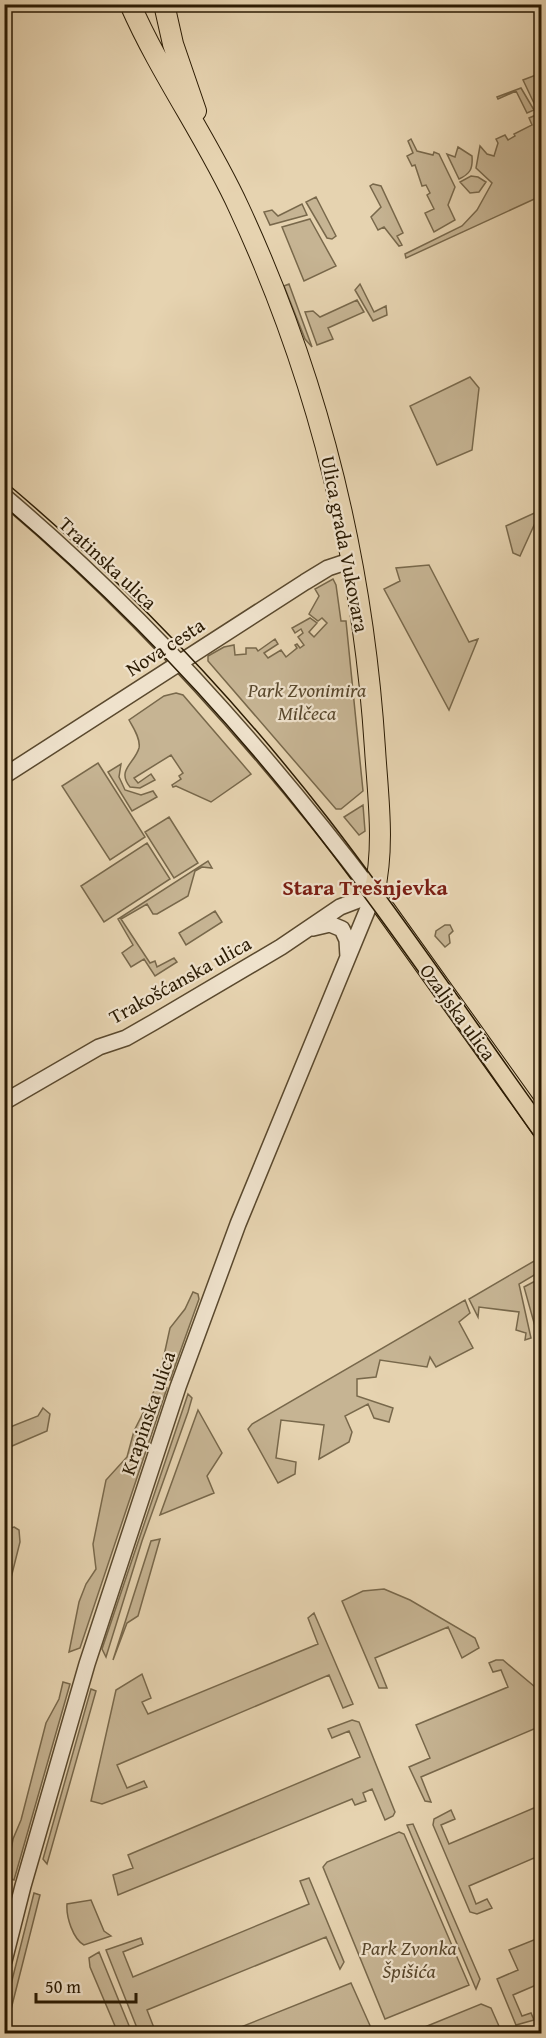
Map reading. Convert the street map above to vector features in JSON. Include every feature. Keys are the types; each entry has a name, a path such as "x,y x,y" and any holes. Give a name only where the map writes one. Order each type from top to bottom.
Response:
{"main road":[{"name":"Ulica grada Vukovara","path":"130,4 175,93 208,144"},
{"name":"Ulica grada Vukovara","path":"164,4 179,65 208,144 244,217 299,360 333,469 352,560 371,688 381,857 374,894"},
{"name":"Ozaljska ulica","path":"374,894 542,1129"}],"street":[{"name":"Tratinska ulica","path":"4,496 182,663 275,767 374,894"},
{"name":"Nova cesta","path":"4,776 305,582 328,568 352,560"},
{"name":"Trakošćanska ulica","path":"4,1102 99,1047 146,1027 307,930 351,900 374,894"},
{"name":"Krapinska ulica","path":"4,1961 84,1674 178,1387 238,1224 374,894"},
{"path":"307,930 330,924 342,929 349,946 348,960"}],"green space":[{"path":"541,73 541,118 523,80"},
{"path":"521,88 534,110 527,113 516,91 498,99 497,97"},
{"path":"536,115 541,120 541,196 406,258 405,254 462,226 477,210 492,183 476,168 480,146 487,154 494,156 498,143 496,139 505,135 508,140 515,136 514,134 532,125 529,118"},
{"path":"411,139 417,151 433,155 434,152 439,154 455,187 448,205 455,220 434,232 425,213 434,209 427,195 430,193 426,185 422,186 415,165 412,166 407,156 413,153 408,141"},
{"path":"458,147 472,156 470,170 459,179 447,154 455,157"},
{"path":"471,176 486,182 479,192 470,193 460,182"},
{"path":"373,184 381,186 403,233 397,236 402,245 399,246 384,227 378,230 371,217 381,207 370,186"},
{"path":"316,197 336,236 332,239 327,238 306,202"},
{"path":"302,204 307,215 270,225 264,212 272,210 278,216"},
{"path":"310,219 336,266 304,281 282,227"},
{"path":"289,284 312,347 305,339 284,286"},
{"path":"360,284 374,312 386,306 387,315 373,321 355,290"},
{"path":"357,300 364,312 328,328 333,339 317,345 305,312 313,311 320,317"},
{"path":"470,377 479,388 472,450 437,465 410,406"},
{"path":"541,510 520,556 513,553 506,526"},
{"path":"429,565 469,642 478,639 449,710 384,589 400,581 396,568"},
{"name":"Park Zvonimira Milčeca","path":"333,579 336,585 341,621 346,621 363,791 341,809 336,809 208,661 208,656 224,647 234,645 235,655 246,654 246,648 256,648 258,651 275,639 278,644 264,653 268,658 281,650 286,657 297,648 295,645 297,644 300,648 304,645 298,637 303,633 301,629 295,633 292,628 310,618 317,623 309,632 314,637 327,623 322,618 318,621 309,614 319,596 315,589"},
{"path":"176,693 183,695 251,774 211,802 176,786 173,787 172,785 181,779 179,776 183,773 171,755 134,778 138,783 151,774 155,780 140,788 130,787 126,781 126,771 139,748 139,741 129,720 164,696"},
{"path":"98,763 145,837 110,860 62,786"},
{"path":"121,764 119,777 125,790 141,795 153,791 157,797 132,811 108,772"},
{"path":"363,805 365,831 359,835 344,817"},
{"path":"169,817 198,863 174,878 145,832"},
{"path":"147,843 170,879 104,922 81,886"},
{"path":"208,861 212,868 202,867 195,871 188,896 157,914 153,914 147,904 121,919 150,963 155,961 157,967 174,958 177,962 155,976 144,959 131,967 122,953 133,945 118,919"},
{"path":"215,911 222,922 186,945 179,933"},
{"path":"445,925 450,925 453,931 449,935 450,943 445,947 435,936 436,931"},
{"path":"541,1257 541,1271 519,1284 531,1338 525,1340 526,1333 516,1330 519,1312 479,1307 478,1317 469,1299"},
{"path":"537,1280 541,1289 542,1327 536,1330 524,1287"},
{"path":"193,1292 198,1294 199,1299 170,1380 162,1374 161,1369 170,1328 185,1309"},
{"path":"465,1300 470,1313 459,1322 473,1348 436,1367 430,1357 427,1367 380,1360 376,1377 357,1379 357,1396 393,1408 389,1422 374,1418 368,1404 345,1416 352,1432 349,1442 319,1459 324,1425 281,1420 276,1458 296,1462 295,1474 278,1483 248,1429 252,1424"},
{"path":"158,1383 167,1388 80,1648 69,1652 79,1602 86,1584 96,1569 93,1544 106,1480 127,1457 134,1431"},
{"path":"188,1394 192,1398 188,1412 142,1541 106,1657 102,1649"},
{"path":"43,1408 50,1414 47,1431 5,1449 5,1429 38,1416"},
{"path":"198,1410 222,1453 207,1476 214,1493 160,1515"},
{"path":"14,1527 19,1530 20,1542 5,1602 5,1530"},
{"path":"160,1539 138,1616 127,1623 113,1660 151,1541"},
{"path":"384,1589 410,1600 475,1638 479,1648 462,1658 448,1627 375,1658 387,1688 379,1688 342,1601 363,1591"},
{"path":"314,1613 353,1704 343,1708 329,1675 117,1765 127,1788 144,1781 147,1787 102,1804 91,1801 116,1690 142,1674 151,1698 142,1702 148,1714 318,1644 308,1618"},
{"path":"503,1660 541,1692 541,1726 421,1777 431,1802 425,1801 409,1767 430,1758 416,1725 508,1687 501,1670 493,1672 489,1663"},
{"path":"63,1682 70,1684 14,1880 6,1877 13,1839 21,1820 46,1723 59,1699"},
{"path":"91,1689 96,1691 47,1864 43,1859"},
{"path":"352,1720 359,1722 395,1812 393,1816 385,1820 372,1789 363,1793 366,1801 355,1805 352,1799 118,1895 113,1875 133,1868 128,1855 360,1757 349,1731 332,1738 328,1729"},
{"path":"541,1805 541,1855 469,1886 476,1904 487,1899 492,1908 477,1914 470,1912 433,1825 434,1819 451,1810 455,1819 441,1825 449,1844"},
{"path":"413,1824 480,1979 476,1989 407,1825"},
{"name":"Park Zvonka Špišića","path":"399,1832 404,1834 469,1985 385,2019 323,1867 327,1862"},
{"path":"309,1878 344,1962 340,1969 326,1937 147,2010 156,2033 139,2033 106,1950 141,1938 143,1944 123,1952 133,1977 309,1904 300,1881"},
{"path":"34,1893 40,1895 5,2033 5,2008"},
{"path":"91,1900 104,1931 111,1936 84,1945 71,1927 67,1904"},
{"path":"541,1937 541,1983 513,1995 522,2016 531,2013 534,2020 516,2025 497,1979 518,1970 509,1950"},
{"path":"99,1952 132,2033 118,2033 90,1967 89,1958"},
{"path":"351,1983 372,2030 365,2033 226,2033"},
{"path":"481,2004 491,2008 502,2033 410,2033"}],"tram line":[{"path":"4,481 133,599 253,727 355,854 542,1115"},
{"path":"4,506 78,572 150,642 218,715 283,791 415,967 542,1147"}],"district":[{"name":"Stara Trešnjevka","path":"365,887"}]}
